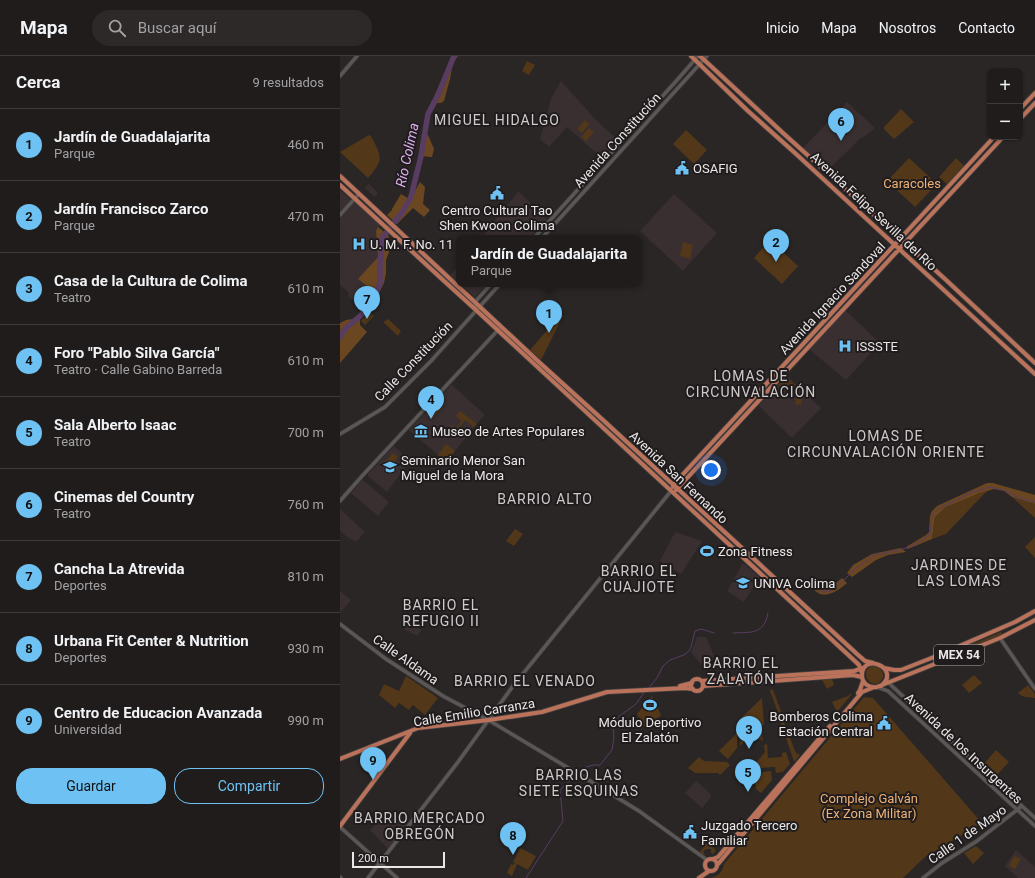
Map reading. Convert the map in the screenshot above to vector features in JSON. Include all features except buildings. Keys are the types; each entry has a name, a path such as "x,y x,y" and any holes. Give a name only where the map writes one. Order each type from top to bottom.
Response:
{"main road":[{"path":"690,56 698,57"},
{"name":"Avenida Felipe Sevilla del Río","path":"1035,363 706,58 698,57 699,64 748,111 795,152 1035,374"},
{"path":"1023,106 1035,93"},
{"path":"1023,116 1035,103"},
{"name":"Avenida Ignacio Sandoval","path":"673,485 991,140"},
{"name":"Avenida Ignacio Sandoval","path":"672,492 677,489 1000,140"},
{"name":"Avenida San Fernando","path":"340,176 456,284"},
{"path":"340,185 390,232 478,308"},
{"name":"Avenida San Fernando","path":"459,287 475,302 478,308 865,661 873,663"},
{"name":"Avenida San Fernando","path":"500,328 672,492 857,663 862,675"},
{"path":"672,492 673,485"},
{"name":"MEX 54","path":"884,668 902,670 1035,611"},
{"path":"1030,614 1030,618 1035,620"},
{"path":"1021,618 1024,622 1024,626"},
{"path":"816,625 820,620"},
{"name":"MEX 54","path":"877,687 1000,638 1035,620"},
{"path":"873,663 881,665 886,671 886,679 877,687 862,692 718,864 715,870 709,871 700,877 706,867 705,863 707,860 718,857 860,690 862,675 866,666 873,663"},
{"path":"703,684 768,677 854,671 862,675 866,684 877,687"},
{"path":"703,684 862,675"},
{"path":"694,680 700,680 703,684 700,690 696,691 693,689 692,683 694,680"},
{"name":"Calle Emilio Carranza","path":"340,759 418,728 542,712 607,692 644,690 692,683"},
{"name":"Calle Emilio Carranza","path":"651,689 693,689"},
{"path":"340,827 410,732"},
{"path":"713,858 718,864"},
{"path":"706,867 709,871"}],"street":[{"path":"340,76 357,56"},
{"name":"Avenida Constitución","path":"537,235 698,57"},
{"name":"Avenida Constitución","path":"545,235 706,58"},
{"path":"340,215 359,194"},
{"path":"475,302 488,287"},
{"path":"478,308 497,287"},
{"name":"Calle Constitución","path":"340,434 385,407 431,361 478,308"},
{"path":"340,501 363,474 500,328"},
{"path":"368,878 489,720 513,686 672,492"},
{"name":"Calle Aldama","path":"340,624 386,659 442,696 489,720 576,772 639,811 707,860"},
{"path":"1000,638 1035,689"},
{"path":"887,675 889,683"},
{"name":"Avenida de los Insurgentes","path":"889,683 1035,818"},
{"name":"Avenida de los Insurgentes","path":"877,687 888,691 1035,826"},
{"name":"Calle 1 de Mayo","path":"923,878 942,863 977,842 1022,806"},
{"path":"340,827 397,878"}],"shaded area":[{"path":"452,56 458,56 453,63 444,101 437,103 433,110 428,110"},
{"path":"561,81 596,120 619,141 603,159 567,127 549,147 540,139 551,99"},
{"path":"847,102 874,127 874,129 863,138 862,137 829,169 827,169 804,149 804,147"},
{"path":"422,133 428,135 434,149 432,157 420,156 419,154"},
{"path":"420,182 425,187 423,204 430,210 424,217 413,208 397,224 387,215 392,210 401,194 411,200"},
{"path":"369,184 378,193 375,197 365,188"},
{"path":"340,190 351,200 340,213"},
{"path":"518,192 547,219 533,235 483,235"},
{"path":"674,194 717,233 683,271 640,231"},
{"name":"U. M. F. No. 11","path":"355,202 380,225 376,231 378,257 359,279 371,289 371,292 364,304 356,303 348,296 349,293 340,285 340,218"},
{"path":"378,227 389,236 387,243 389,252 386,260 386,273 384,283 373,304 364,304 371,292 371,289 358,279 378,257 376,231"},
{"path":"456,269 456,280 450,275"},
{"path":"463,287 484,287 475,297"},
{"name":"ISSSTE","path":"845,310 880,343 846,380 809,349"},
{"path":"360,318 360,325 367,332 340,363 340,323 346,320"},
{"path":"786,375 820,407 820,409 793,437 791,437 759,405"},
{"path":"451,385 484,415 447,461 445,461 409,430"},
{"name":"Seminario Menor San Miguel de la Mora","path":"394,446 410,461 387,492 368,476 368,474"},
{"path":"363,480 389,502 378,516 351,493"},
{"path":"987,483 993,483 1035,495 1035,504 1012,497 1004,491 994,489 980,493 946,507 935,517 932,539 908,549 906,547 929,532 930,516 932,511 937,506"},
{"path":"340,509 365,532 356,542 340,530"},
{"path":"675,532 702,541 681,574 660,561"},
{"path":"901,548 906,552 888,555 876,560 852,577 847,573 853,565 872,554"},
{"name":"UNIVA Colima","path":"743,563 759,577 744,602 727,591"},
{"path":"842,578 847,583 831,593 824,595 820,594 812,588 817,584 823,588 831,587"},
{"path":"340,591 351,600 340,613"},
{"path":"408,622 422,630 417,636 404,629"},
{"path":"697,637 706,637 714,656 705,669 691,652"},
{"path":"696,781 711,794 711,797 702,808 685,793"},
{"path":"387,810 406,826 395,843 393,843 388,849 370,830"},
{"path":"1016,850 1035,867 1035,878 1018,878 1005,866"}],"green space":[{"path":"527,61 535,65 529,75 522,71"},
{"path":"901,109 914,122 894,139 884,129 884,127"},
{"path":"585,120 589,124 582,133 577,129"},
{"path":"589,128 594,132 586,141 581,137"},
{"path":"686,130 707,150 694,164 673,144"},
{"path":"369,135 371,136 380,158 377,167 368,178 340,152"},
{"name":"Caracoles","path":"909,158 937,184 915,207 887,181"},
{"path":"956,158 964,166 947,184 939,177"},
{"path":"770,240 798,266 782,284 754,258"},
{"path":"683,242 693,245 690,259 680,256"},
{"path":"369,312 374,316 365,325 361,321"},
{"path":"561,314 563,316 541,360 530,350"},
{"path":"388,319 401,331 398,336 383,322"},
{"path":"786,377 799,389 792,397 779,385"},
{"path":"797,393 803,393 801,405 795,404"},
{"path":"440,407 442,408 432,419 427,414 431,409 434,413"},
{"path":"460,411 477,424 474,427 465,420 452,437 446,432 452,425 456,428 462,421 456,416"},
{"path":"446,444 455,451 447,461 445,461 438,455"},
{"path":"393,453 398,457 391,466 386,461"},
{"path":"989,490 946,534 932,539 935,517 946,507"},
{"path":"1012,497 1035,504 1035,518"},
{"path":"515,529 523,534 514,546 506,541"},
{"path":"1035,537 1035,558 1025,547"},
{"path":"1001,632 1002,634 942,660 940,658"},
{"path":"875,666 881,670 883,676 881,681 877,684 873,684 866,675 869,668"},
{"path":"974,675 982,683 969,693 962,685"},
{"path":"406,676 438,698 425,715 413,705 409,710 399,703 395,708 379,695 384,684 399,691"},
{"path":"832,679 834,685 827,689 822,680"},
{"path":"1028,685 1035,694 1035,698 1024,697 1018,693"},
{"path":"771,689 773,690 783,717 782,719 780,718 770,691"},
{"path":"852,694 837,712 832,702"},
{"name":"Módulo Deportivo El Zalatón","path":"652,696 661,715 646,729 637,714"},
{"name":"Complejo Galván (Ex Zona Militar)","path":"864,697 873,698 982,823 925,857 903,878 708,878 714,877 720,873 724,864"},
{"path":"762,698 764,725 758,726 757,720 743,721 743,723 739,723 739,720"},
{"path":"782,721 784,722 796,753 800,755 794,762 781,723"},
{"path":"758,729 762,729 763,742 757,737 749,738 749,742 740,744 746,736 758,735"},
{"path":"737,733 737,748 728,759 719,751"},
{"path":"767,744 768,758 782,757 782,753 786,752 790,764 783,772 776,773 775,767 759,768 755,764 765,752 764,745"},
{"path":"996,750 1009,762 996,776 983,765"},
{"path":"699,757 704,761 727,762 730,765 720,775 718,773 695,773 688,768"},
{"path":"771,771 772,780 761,793 756,789 755,780 762,772"},
{"path":"707,843 716,850 713,854 711,853 711,849 703,851 705,855 700,852"},
{"path":"976,846 984,853 973,864 964,853"},
{"path":"520,848 536,856 528,870 517,864 512,876 507,873 511,864 513,865 515,863 513,862"},
{"path":"1014,856 1021,859 1015,869 1009,866"}],"waterway":[{"name":"Río Colima","path":"340,337 345,329 373,302 380,283 380,264 383,237 403,211 411,197 421,156 428,114 438,95 454,56"},
{"path":"816,587 822,592 830,591 874,555 913,546 928,536 930,533 932,516 938,509 970,493 989,487 1004,490 1017,497 1035,502"},
{"path":"733,633 751,632 760,629 766,620 768,613"},
{"path":"648,689 657,678 663,666 670,660 684,655 689,651 695,631 701,629 714,633"},
{"path":"526,878 563,821 560,790 583,768 593,765 600,765 612,750 614,737 613,726 618,717 636,704 645,691"}],"place":[{"name":"Cinemas del Country","path":"841,141"},
{"name":"OSAFIG","path":"682,168"},
{"name":"Centro Cultural Tao Shen Kwoon Colima","path":"497,193"},
{"name":"U. M. F. No. 11","path":"359,244"},
{"name":"Jardín Francisco Zarco","path":"776,262"},
{"name":"Cancha La Atrevida","path":"367,319"},
{"name":"Jardín de Guadalajarita","path":"549,333"},
{"name":"ISSSTE","path":"845,346"},
{"name":"Foro \"Pablo Silva García\"","path":"431,419"},
{"name":"Museo de Artes Populares","path":"421,431"},
{"name":"Seminario Menor San Miguel de la Mora","path":"390,467"},
{"name":"Zona Fitness","path":"707,551"},
{"name":"UNIVA Colima","path":"743,583"},
{"name":"Módulo Deportivo El Zalatón","path":"650,705"},
{"name":"Bomberos Colima Estación Central","path":"884,723"},
{"name":"Casa de la Cultura de Colima","path":"749,749"},
{"name":"Centro de Educacion Avanzada","path":"373,780"},
{"name":"Sala Alberto Isaac","path":"748,792"},
{"name":"Juzgado Tercero Familiar","path":"690,832"},
{"name":"Urbana Fit Center & Nutrition","path":"513,855"}],"district":[{"name":"MIGUEL HIDALGO","path":"497,120"},
{"name":"LOMAS DE CIRCUNVALACIÓN","path":"751,384"},
{"name":"LOMAS DE CIRCUNVALACIÓN ORIENTE","path":"886,444"},
{"name":"BARRIO ALTO","path":"545,499"},
{"name":"JARDINES DE LAS LOMAS","path":"959,574"},
{"name":"BARRIO EL CUAJIOTE","path":"639,580"},
{"name":"BARRIO EL REFUGIO II","path":"441,614"},
{"name":"BARRIO EL ZALATÓN","path":"741,672"},
{"name":"BARRIO EL VENADO","path":"525,681"},
{"name":"BARRIO LAS SIETE ESQUINAS","path":"579,784"},
{"name":"BARRIO MERCADO OBREGÓN","path":"420,826"}]}
